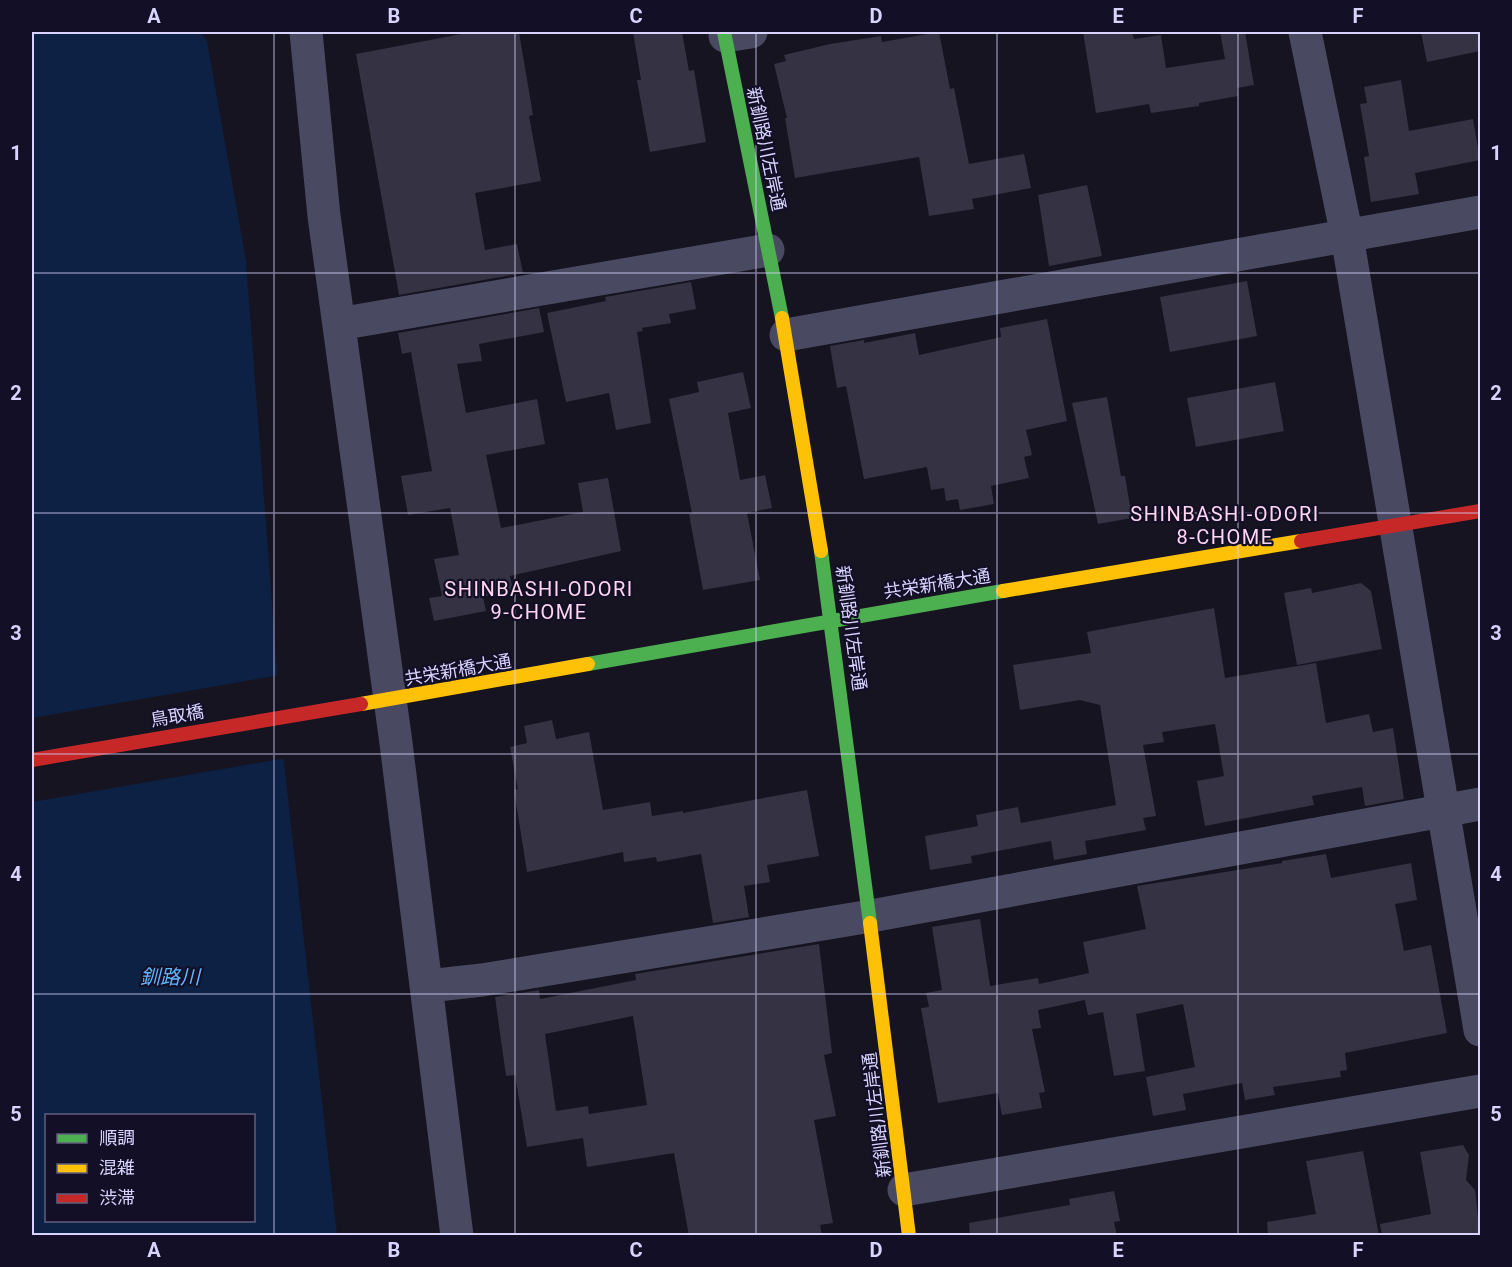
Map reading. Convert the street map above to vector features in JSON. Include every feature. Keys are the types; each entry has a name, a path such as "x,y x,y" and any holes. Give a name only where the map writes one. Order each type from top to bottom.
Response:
{"street":[{"path":"306,32 324,216 428,986 457,1236"},
{"path":"1305,32 1347,236 1398,527 1442,810 1480,1030"},
{"name":"新釧路川左岸通","path":"733,33 768,249 786,335 832,620 871,916 909,1236"},
{"path":"786,335 1480,213"},
{"path":"339,324 768,249"},
{"name":"共栄新橋大通","path":"329,708 390,700 832,620 1398,527 1480,511"},
{"name":"鳥取橋","path":"32,760 329,708"},
{"path":"428,986 482,980 871,916 1480,804"},
{"path":"904,1190 1480,1091"}],"water":[{"name":"釧路川","path":"32,32 201,32 207,41 246,261 284,763 337,1235 32,1235"}],"pier":[{"path":"280,675 287,758 32,802 32,718"}],"building":[{"path":"472,32 519,32 533,115 529,116 541,181 475,193 485,250 517,244 523,273 399,295 356,54"},
{"path":"633,32 682,32 689,71 694,70 706,142 650,152 637,80 641,80"},
{"path":"939,32 950,89 954,88 969,164 1024,154 1031,188 972,199 974,209 929,216 919,157 795,178 785,118 787,118 774,64 786,61 784,55 830,44 881,36 882,42"},
{"path":"1083,32 1132,32 1134,39 1161,35 1166,68 1225,59 1220,32 1245,32 1254,85 1237,88 1238,96 1199,103 1199,106 1151,113 1149,104 1096,113"},
{"path":"1421,32 1480,32 1480,51 1427,62"},
{"path":"1401,80 1409,131 1473,119 1480,160 1415,173 1419,194 1371,202 1364,157 1369,156 1360,104 1367,103 1364,87"},
{"path":"1087,185 1102,256 1049,266 1038,195"},
{"path":"1247,281 1257,336 1170,352 1160,297"},
{"path":"691,282 696,309 669,314 671,323 642,328 643,331 637,332 651,423 616,430 609,393 566,402 547,313 606,301 605,297"},
{"path":"539,308 544,332 479,344 482,361 457,364 466,413 537,399 545,444 486,455 501,528 583,512 578,483 608,478 621,551 510,576 513,591 483,597 486,611 434,621 429,598 442,596 434,559 459,555 450,508 408,515 401,476 432,471 411,352 402,354 398,333"},
{"path":"1047,319 1067,421 1026,430 1032,455 1024,457 1029,478 991,486 994,504 960,510 958,499 946,501 944,488 931,490 927,467 864,479 846,386 837,388 830,346 864,340 864,343 915,333 919,355 1001,337 1000,328"},
{"path":"743,372 751,408 728,413 740,480 765,475 772,508 747,513 760,580 703,590 689,514 692,513 669,399 699,392 697,382"},
{"path":"1275,382 1284,431 1196,447 1187,398"},
{"path":"1107,397 1121,476 1125,476 1132,518 1098,524 1072,403"},
{"path":"1361,583 1371,591 1382,649 1297,665 1284,593 1311,588 1312,593"},
{"path":"1214,608 1225,678 1316,663 1326,723 1369,714 1373,732 1393,728 1404,799 1365,806 1362,787 1312,796 1314,805 1205,826 1197,781 1224,776 1215,724 1162,732 1164,742 1143,745 1156,816 1143,818 1146,830 1085,841 1087,854 1054,860 1051,841 971,856 972,863 930,870 925,836 978,826 976,815 1018,807 1021,823 1116,805 1100,705 1080,700 1020,710 1013,665 1091,653 1087,632"},
{"path":"552,720 556,739 589,732 603,810 650,802 652,816 683,811 683,813 807,790 819,856 767,865 770,882 744,886 749,917 713,923 701,854 657,862 656,857 624,862 623,852 527,872 514,790 518,789 510,747 527,743 524,726"},
{"path":"1326,854 1331,878 1411,863 1417,900 1395,904 1404,951 1431,945 1447,1033 1345,1053 1347,1070 1340,1071 1341,1077 1273,1087 1275,1095 1245,1100 1242,1083 1183,1094 1186,1110 1153,1116 1146,1077 1195,1067 1183,1004 1136,1014 1145,1071 1114,1076 1103,1012 1088,1015 1085,1000 1038,1010 1041,1028 1032,1029 1045,1092 1039,1093 1042,1108 1002,1115 998,1093 938,1103 921,1008 929,1007 926,993 942,990 932,927 980,919 990,986 1038,978 1039,984 1089,973 1083,942 1146,929 1137,886"},
{"path":"819,944 832,1053 824,1055 836,1116 814,1120 833,1223 820,1225 822,1236 689,1236 674,1153 587,1167 583,1138 527,1147 515,1075 506,1076 495,997 539,990 540,999 636,980 635,974","holes":["633,1016 647,1105 589,1114 588,1106 556,1111 545,1034"]},
{"path":"1463,1145 1469,1155 1466,1180 1475,1190 1480,1236 1382,1236 1380,1224 1431,1214 1420,1152"},
{"path":"1363,1151 1379,1236 1268,1236 1267,1222 1316,1214 1306,1161"},
{"path":"1114,1191 1120,1221 1114,1222 1117,1236 970,1236 969,1223 1070,1205 1069,1199"}],"traffic: fast":[{"path":"724,32 782,318"},
{"path":"821,551 870,923"},
{"path":"588,664 1003,591"}],"traffic: slow":[{"path":"782,318 821,551"},
{"path":"1003,591 1301,541"},
{"path":"361,704 588,664"},
{"path":"870,923 909,1236"}],"traffic: jam":[{"path":"1301,541 1480,511"},
{"path":"32,760 361,704"}],"district":[{"name":"SHINBASHI-ODORI 8-CHOME","path":"1225,526"},
{"name":"SHINBASHI-ODORI 9-CHOME","path":"539,600"}]}
